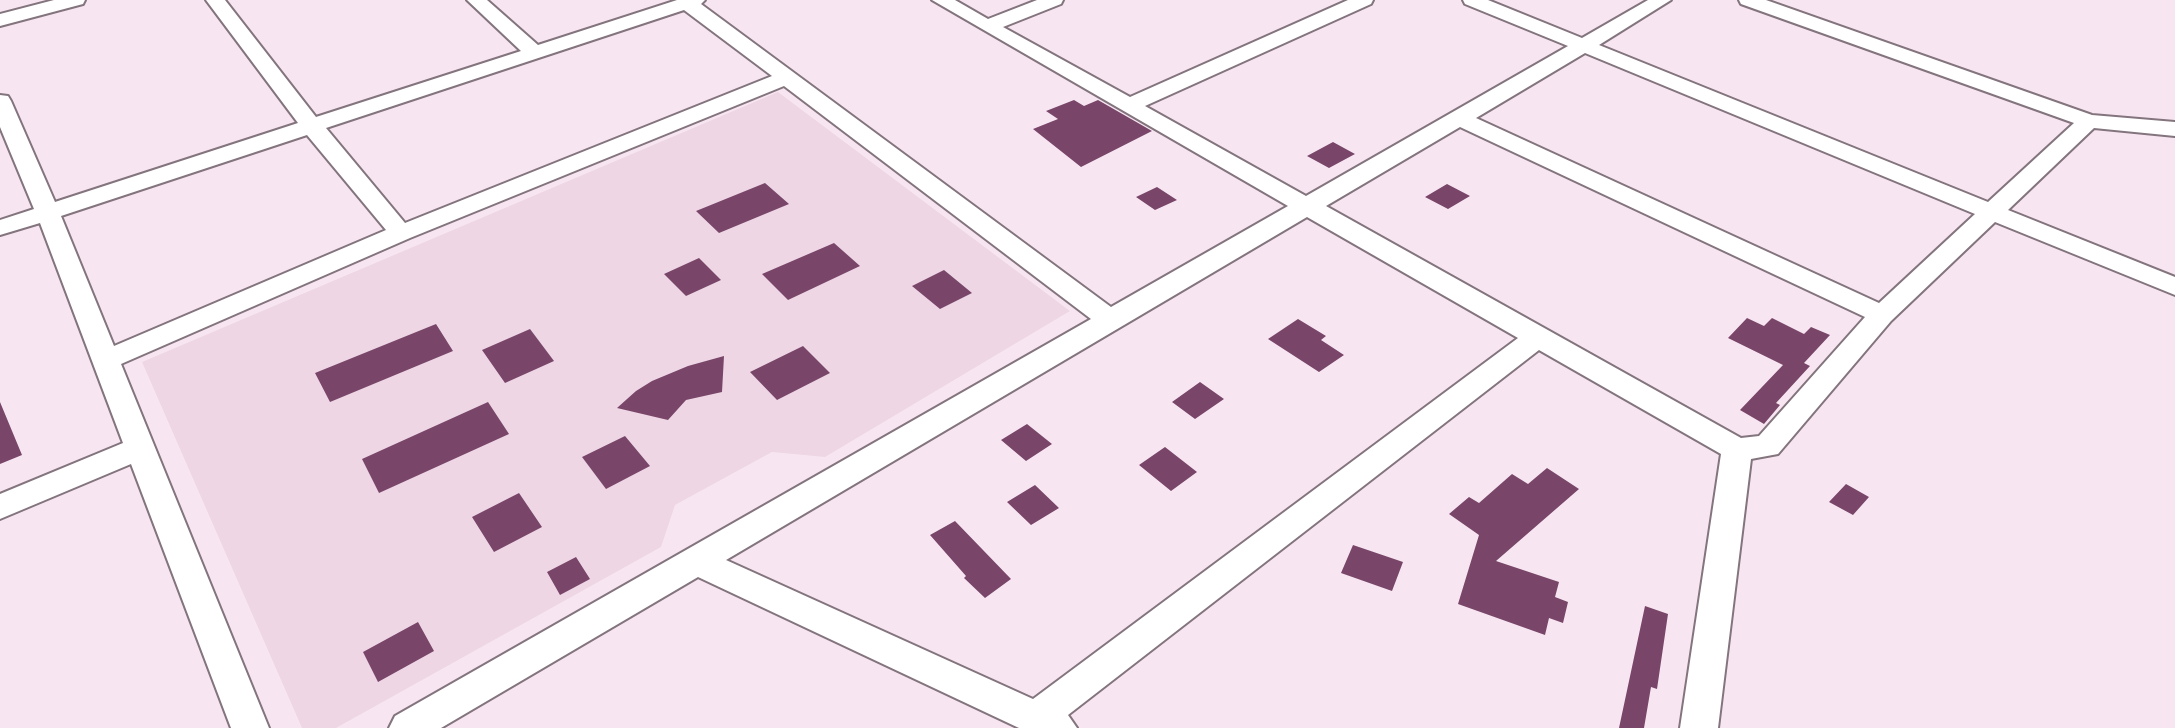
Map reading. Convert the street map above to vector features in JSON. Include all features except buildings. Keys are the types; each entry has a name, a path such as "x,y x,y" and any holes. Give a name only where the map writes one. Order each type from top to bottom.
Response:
{"street":[{"path":"0,20 76,0"},
{"path":"215,0 312,126 401,233"},
{"path":"476,0 535,53"},
{"path":"941,0 1737,449 1767,446 1882,315 2089,121"},
{"path":"987,26 1054,0"},
{"path":"1128,106 1364,0"},
{"path":"1472,0 2175,288"},
{"path":"408,728 1662,0"},
{"path":"1748,0 2089,121 2175,129"},
{"path":"0,229 692,2 786,78 1110,320"},
{"path":"106,360 401,233 786,78"},
{"path":"1,104 48,213 250,728"},
{"path":"1459,118 1882,315"},
{"path":"696,561 1047,723 1538,337"},
{"path":"0,507 140,448"},
{"path":"1699,728 1737,449"}],"shaded area":[{"path":"778,92 1070,311 825,457 772,452 675,505 661,547 336,728 302,728 142,362"}]}
